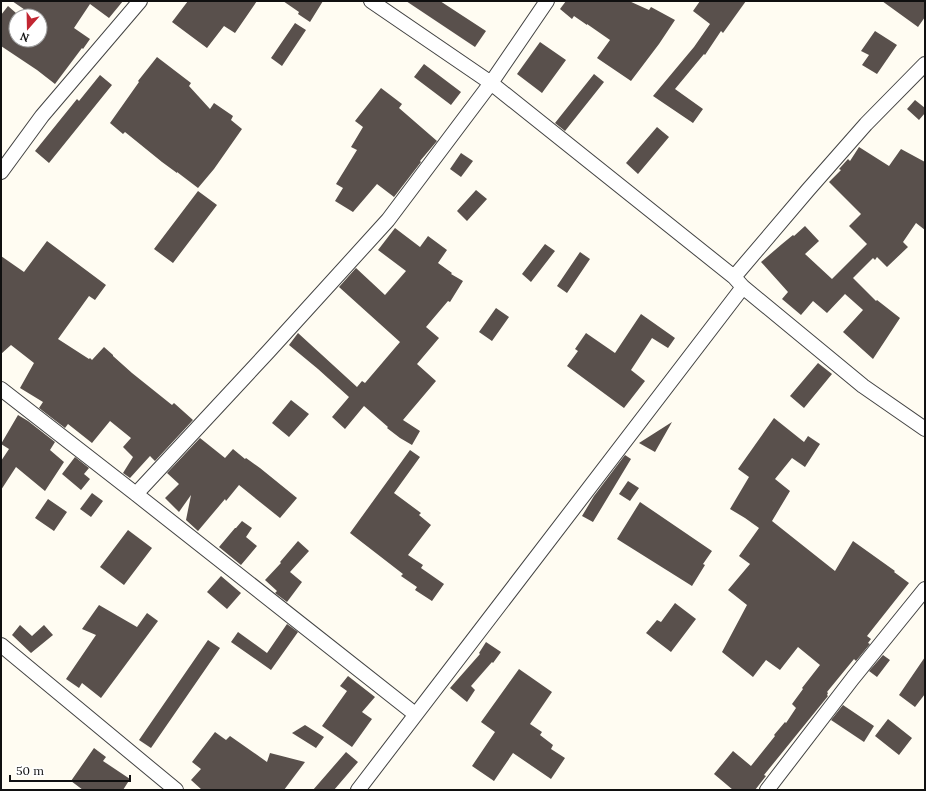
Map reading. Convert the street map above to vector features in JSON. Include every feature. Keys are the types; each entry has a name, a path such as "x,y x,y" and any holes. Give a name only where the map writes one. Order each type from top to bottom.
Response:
{"street":[{"path":"1,172 42,116 140,1"},
{"path":"371,1 491,84 738,282 863,386 925,429"},
{"path":"136,494 388,220 491,84 547,1"},
{"path":"358,790 808,190 866,124 925,64"},
{"path":"1,389 415,714"},
{"path":"767,790 853,678 925,589"},
{"path":"1,645 176,790"}],"building":[{"path":"12,1 123,1 109,18 90,4 74,28 90,39 55,84 1,46 1,15 8,6 10,8 8,8 8,48 48,48 48,8 22,8"},
{"path":"188,1 257,1 235,33 224,26 207,48 172,22"},
{"path":"283,1 323,1 310,22"},
{"path":"406,1 440,1 486,31 475,47"},
{"path":"566,1 629,1 649,10 651,7 675,20 631,81 597,58 610,40 574,16 572,19 560,9"},
{"path":"700,1 746,1 723,33 721,31 705,55 704,54 675,89 703,109 693,123 653,96 694,47 710,24 693,11"},
{"path":"882,1 925,1 925,17 918,27"},
{"path":"295,23 306,30 282,66 271,58"},
{"path":"875,31 897,45 877,74 862,65 869,55 861,51"},
{"path":"540,42 566,60 542,93 517,74"},
{"path":"157,57 191,83 189,86 210,109 214,103 233,116 231,120 242,129 214,169 198,188 162,162 125,132 123,134 110,123 139,82 138,81"},
{"path":"424,64 461,92 451,105 414,77"},
{"path":"594,74 604,82 565,131 555,123"},
{"path":"100,75 112,85 49,163 35,151 77,99 79,101"},
{"path":"381,88 402,104 399,108 437,141 420,161 421,162 394,197 377,184 353,212 335,201 343,188 336,184 357,150 351,147 363,127 355,121"},
{"path":"915,100 925,108 925,113 919,120 907,109"},
{"path":"657,127 669,137 638,174 626,163"},
{"path":"859,147 889,166 901,149 925,162 925,230 916,223 903,242 908,247 887,267 877,257 875,260 873,258 853,278 876,301 877,300 900,318 873,359 843,332 863,310 845,294 827,313 813,301 801,315 782,299 788,292 761,262 805,226 819,241 805,254 832,279 867,244 849,226 861,214 829,182 841,170 839,169 848,159 850,161"},
{"path":"461,153 473,161 461,177 450,169"},
{"path":"476,190 487,199 467,221 457,211"},
{"path":"198,191 217,205 173,263 154,249"},
{"path":"395,228 420,247 428,236 447,250 438,263 452,273 451,274 463,281 450,302 448,301 426,327 439,338 417,364 436,381 403,420 420,431 412,445 387,428 388,427 364,406 345,429 332,417 349,397 289,345 298,333 357,387 362,381 365,383 400,342 339,287 356,268 385,295 406,271 378,250"},
{"path":"47,241 106,285 95,300 89,296 58,339 92,360 104,347 132,373 172,405 174,403 193,420 155,461 150,456 130,478 123,473 133,457 123,447 131,438 110,421 92,443 68,424 65,428 39,408 43,402 20,388 34,363 11,345 1,354 1,256 24,272"},
{"path":"545,244 555,251 531,282 522,274"},
{"path":"580,252 590,259 567,293 557,286"},
{"path":"496,308 509,317 492,341 479,332"},
{"path":"641,314 675,338 668,348 652,338 631,370 645,381 624,408 567,366 578,351 575,349 586,333 615,353"},
{"path":"818,363 832,374 804,408 790,396"},
{"path":"291,400 309,414 289,437 272,423"},
{"path":"18,415 55,442 50,450 64,462 45,491 16,467 1,490 1,461 9,449 1,444"},
{"path":"774,418 804,442 808,436 820,444 805,467 792,458 775,479 790,491 772,521 835,571 853,541 909,583 867,636 871,639 868,643 870,644 856,661 854,659 827,692 828,696 764,775 766,776 755,790 733,790 714,774 733,751 751,766 775,736 774,735 785,722 786,723 796,708 792,704 803,689 802,688 820,665 798,647 780,670 766,660 753,677 722,652 747,605 728,590 750,564 739,556 759,528 730,509 749,477 738,469"},
{"path":"672,422 655,452 639,443"},
{"path":"200,438 225,458 233,449 245,459 246,458 260,468 297,498 280,518 239,485 198,531 186,520 191,495 179,512 165,498 179,484 167,473"},
{"path":"410,450 420,457 394,493 421,513 419,515 431,525 408,555 423,565 421,568 444,584 432,601 415,590 417,587 401,576 403,574 350,533"},
{"path":"625,455 631,459 593,522 582,516 594,496"},
{"path":"75,457 89,468 84,474 90,479 81,490 62,474"},
{"path":"628,481 639,488 630,501 619,494"},
{"path":"92,493 103,501 91,517 80,509"},
{"path":"48,499 67,512 54,531 35,518"},
{"path":"640,502 712,551 703,564 705,565 692,586 617,539"},
{"path":"242,521 252,528 246,537 257,546 241,565 219,547"},
{"path":"128,530 152,548 124,585 100,567"},
{"path":"298,541 309,551 290,572 302,582 287,602 275,593 277,591 265,580 281,563 280,562"},
{"path":"221,576 241,593 227,609 207,592"},
{"path":"675,603 696,619 671,652 646,633 657,620 661,622"},
{"path":"99,605 137,627 147,613 158,621 101,698 82,683 79,688 66,679 96,635 82,629"},
{"path":"287,624 298,632 271,670 231,642 238,632 267,653"},
{"path":"20,625 32,636 44,625 53,635 31,653 12,635"},
{"path":"208,640 220,648 151,748 139,740"},
{"path":"486,642 501,652 493,663 492,662 471,686 475,690 467,702 450,688 480,654 479,653"},
{"path":"883,655 890,660 877,677 869,671"},
{"path":"925,657 925,694 915,707 899,695"},
{"path":"519,669 552,692 530,724 542,732 540,735 553,745 551,749 565,758 551,779 513,753 494,781 472,766 495,732 481,722"},
{"path":"348,676 375,697 362,712 372,719 352,747 322,726 347,691 340,686"},
{"path":"843,705 874,726 864,742 831,720"},
{"path":"888,719 912,738 899,755 875,736"},
{"path":"305,725 324,737 316,748 292,733"},
{"path":"215,732 226,740 230,736 267,762 270,753 305,762 284,790 202,790 191,780 201,769 192,762"},
{"path":"94,748 106,757 103,761 130,779 123,790 83,790 71,781"},
{"path":"346,752 358,762 334,790 313,790"}]}
